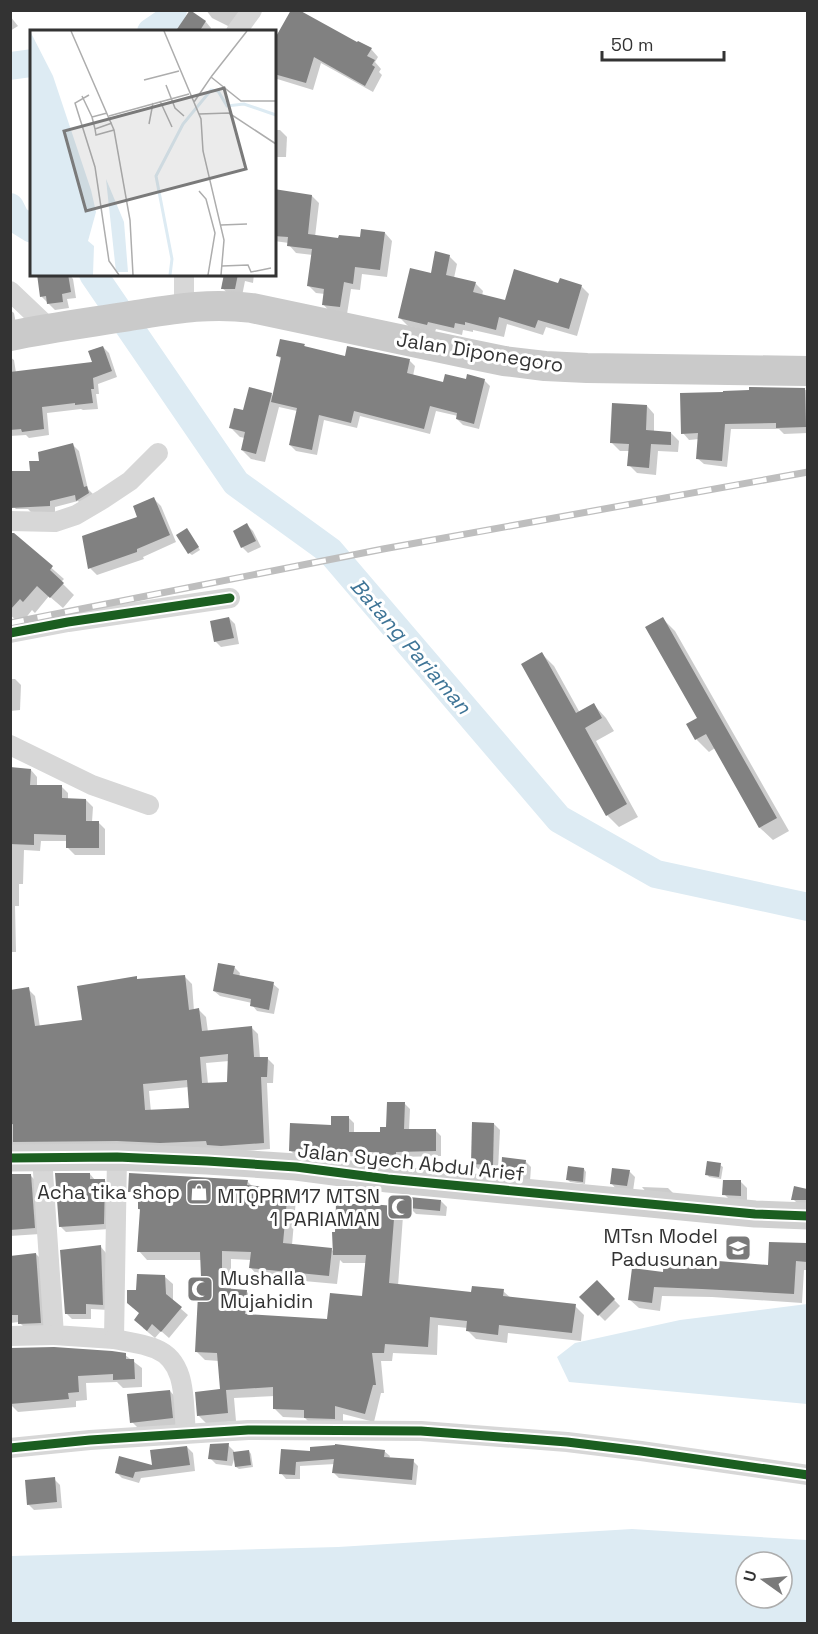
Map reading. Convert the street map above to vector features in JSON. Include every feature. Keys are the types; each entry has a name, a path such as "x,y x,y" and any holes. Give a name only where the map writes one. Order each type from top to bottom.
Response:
{"main road":[{"name":"Jalan Diponegoro","path":"10,336 49,328 213,305 252,308 465,354 545,366 587,369 807,371"}],"street":[{"path":"237,30 252,10"},
{"path":"170,310 183,276"},
{"path":"10,291 49,328"},
{"path":"10,521 56,522 76,515 130,481 158,453"},
{"path":"10,633 230,598"},
{"path":"10,745 92,785 149,805"},
{"path":"42,1157 54,1335"},
{"path":"114,1339 117,1157"},
{"name":"Jalan Syech Abdul Arief","path":"10,1158 117,1157 296,1167 388,1179 755,1214 807,1216"},
{"path":"10,1336 54,1335 114,1339 158,1349 168,1356 180,1377 186,1433"},
{"path":"10,1448 90,1440 248,1430 433,1432 590,1445 807,1475"}],"shaded area":[{"path":"807,1304 807,1404 569,1382 557,1357 575,1343 680,1320"},
{"path":"632,1529 807,1540 807,1623 11,1623 11,1556 338,1547"}],"building":[{"path":"190,10 206,21 200,30 176,30"},
{"path":"291,10 299,10 372,48 367,56 375,60 372,65 375,67 365,86 314,57 306,83 276,75 276,36"},
{"path":"276,189 312,195 308,234 338,238 339,235 360,237 361,229 385,232 380,270 355,267 353,284 344,282 340,307 322,305 324,289 307,286 312,249 287,246 288,237 276,236"},
{"path":"435,251 450,255 446,275 476,282 473,292 505,300 514,269 558,283 560,278 582,285 569,329 538,320 535,328 499,317 496,330 465,322 465,325 455,323 454,328 398,318 410,268 431,273"},
{"path":"37,276 68,276 71,292 62,294 63,302 47,304 46,296 40,297"},
{"path":"224,276 238,276 235,289 221,289"},
{"path":"280,339 345,356 347,346 410,359 407,373 443,382 445,374 466,379 467,374 485,379 474,424 456,419 457,413 430,406 424,429 354,411 351,423 319,415 312,450 289,445 297,408 271,402 281,357 276,356"},
{"path":"103,346 112,371 93,378 94,389 91,389 93,403 42,407 44,429 22,432 21,429 10,430 10,372 92,362 88,351"},
{"path":"249,387 272,393 256,454 241,450 245,432 229,428 234,408 243,410"},
{"path":"749,387 805,388 806,427 776,428 776,423 725,424 722,461 696,459 698,433 681,434 680,393 749,390"},
{"path":"612,403 647,405 646,430 671,432 671,445 651,444 649,468 627,466 629,444 610,443"},
{"path":"73,443 84,487 87,486 89,493 76,501 75,495 50,501 50,506 10,508 10,471 30,471 29,461 39,461 38,452"},
{"path":"154,497 170,535 137,549 137,552 88,569 82,536 137,517 133,506"},
{"path":"247,523 256,541 241,548 233,531"},
{"path":"187,528 199,547 188,554 176,535"},
{"path":"10,533 14,533 53,566 50,570 64,583 50,598 37,586 23,602 20,599 10,610"},
{"path":"229,617 234,638 214,642 210,621"},
{"path":"663,617 777,818 759,828 706,734 695,740 686,724 697,718 645,627"},
{"path":"542,652 576,713 594,703 602,718 585,728 627,804 606,816 521,664"},
{"path":"10,767 31,769 30,785 62,785 62,798 86,799 86,821 99,821 99,848 66,848 66,835 34,834 34,845 10,844"},
{"path":"218,963 235,966 233,974 274,982 269,1010 250,1006 251,999 213,991"},
{"path":"185,975 189,1010 199,1008 202,1031 252,1026 254,1057 268,1057 267,1077 261,1077 264,1143 221,1146 207,1145 206,1141 13,1142 13,1124 10,1125 10,990 29,987 35,1026 82,1020 77,986 137,976 137,979","holes":["228,1054 227,1082 202,1083 200,1057","187,1080 189,1108 145,1110 143,1084"]},
{"path":"387,1102 405,1102 404,1129 436,1129 436,1151 396,1152 396,1155 379,1154 379,1152 289,1151 290,1123 331,1125 331,1116 349,1116 349,1132 380,1132 380,1127 386,1127"},
{"path":"472,1122 494,1123 493,1165 471,1164"},
{"path":"502,1157 526,1160 524,1176 501,1174"},
{"path":"707,1161 721,1163 719,1177 705,1175"},
{"path":"568,1166 584,1168 583,1182 566,1180"},
{"path":"612,1168 630,1170 627,1186 610,1184"},
{"path":"55,1173 90,1173 90,1179 105,1179 104,1224 59,1227"},
{"path":"129,1173 248,1180 247,1185 288,1189 283,1243 332,1248 329,1276 249,1268 251,1252 222,1251 222,1288 247,1290 245,1314 327,1319 330,1293 362,1296 366,1255 333,1255 332,1232 335,1232 336,1204 370,1204 395,1206 389,1283 471,1292 472,1286 504,1289 503,1296 576,1304 572,1333 499,1325 498,1335 466,1331 467,1321 430,1317 428,1347 385,1344 384,1353 372,1353 376,1385 373,1385 365,1414 335,1406 335,1419 304,1418 304,1410 273,1409 273,1387 226,1390 228,1413 197,1416 195,1392 220,1389 217,1353 195,1352 199,1276 201,1277 200,1252 137,1252 140,1209 138,1209 138,1192 128,1192"},
{"path":"10,1174 31,1174 35,1228 10,1230"},
{"path":"723,1180 741,1180 741,1196 722,1195"},
{"path":"794,1186 807,1189 807,1200 791,1200"},
{"path":"409,1197 441,1200 440,1211 409,1208"},
{"path":"769,1242 807,1243 807,1262 796,1261 794,1294 654,1287 652,1303 628,1300 632,1268 663,1272 664,1257 706,1258 706,1260 768,1265"},
{"path":"101,1245 103,1305 86,1304 86,1314 65,1314 60,1250"},
{"path":"36,1253 41,1323 18,1324 18,1315 10,1315 10,1256"},
{"path":"137,1274 165,1275 166,1294 182,1307 161,1332 152,1324 147,1331 134,1320 139,1313 127,1303 127,1290 136,1290"},
{"path":"597,1280 615,1299 598,1316 579,1297"},
{"path":"54,1347 126,1353 126,1359 134,1359 135,1379 113,1380 113,1374 78,1376 79,1392 68,1393 69,1399 10,1404 10,1348"},
{"path":"170,1390 173,1418 130,1423 127,1394"},
{"path":"229,1443 227,1461 208,1459 210,1444"},
{"path":"335,1444 385,1450 384,1457 414,1459 412,1480 332,1473 334,1459 296,1462 295,1475 279,1474 281,1449 310,1451 310,1447"},
{"path":"187,1446 190,1465 135,1472 133,1478 115,1473 119,1456 152,1465 150,1450"},
{"path":"249,1450 251,1465 235,1467 233,1452"},
{"path":"55,1477 57,1502 27,1505 25,1480"}],"waterway":[{"name":"Batang Pariaman","path":"154,30 170,19 173,10"},
{"name":"Batang Pariaman","path":"10,66 30,63"},
{"name":"Batang Pariaman","path":"10,207 16,219 30,228"},
{"name":"Batang Pariaman","path":"94,276 236,483 330,551 559,819 656,874 808,907"}],"railway":[{"path":"10,623 383,549 808,472"}],"cycle path":[{"path":"10,633 230,598"},
{"path":"10,1158 117,1157 296,1167 388,1179 755,1214 808,1216"},
{"path":"10,1448 90,1440 248,1430 421,1431 567,1442 808,1475"}],"place":[{"name":"Acha tika shop","path":"199,1192"},
{"name":"MTQPRM17 MTSN 1 PARIAMAN","path":"400,1207"},
{"name":"MTsn Model Padusunan","path":"738,1248"},
{"name":"Mushalla Mujahidin","path":"200,1289"}]}
